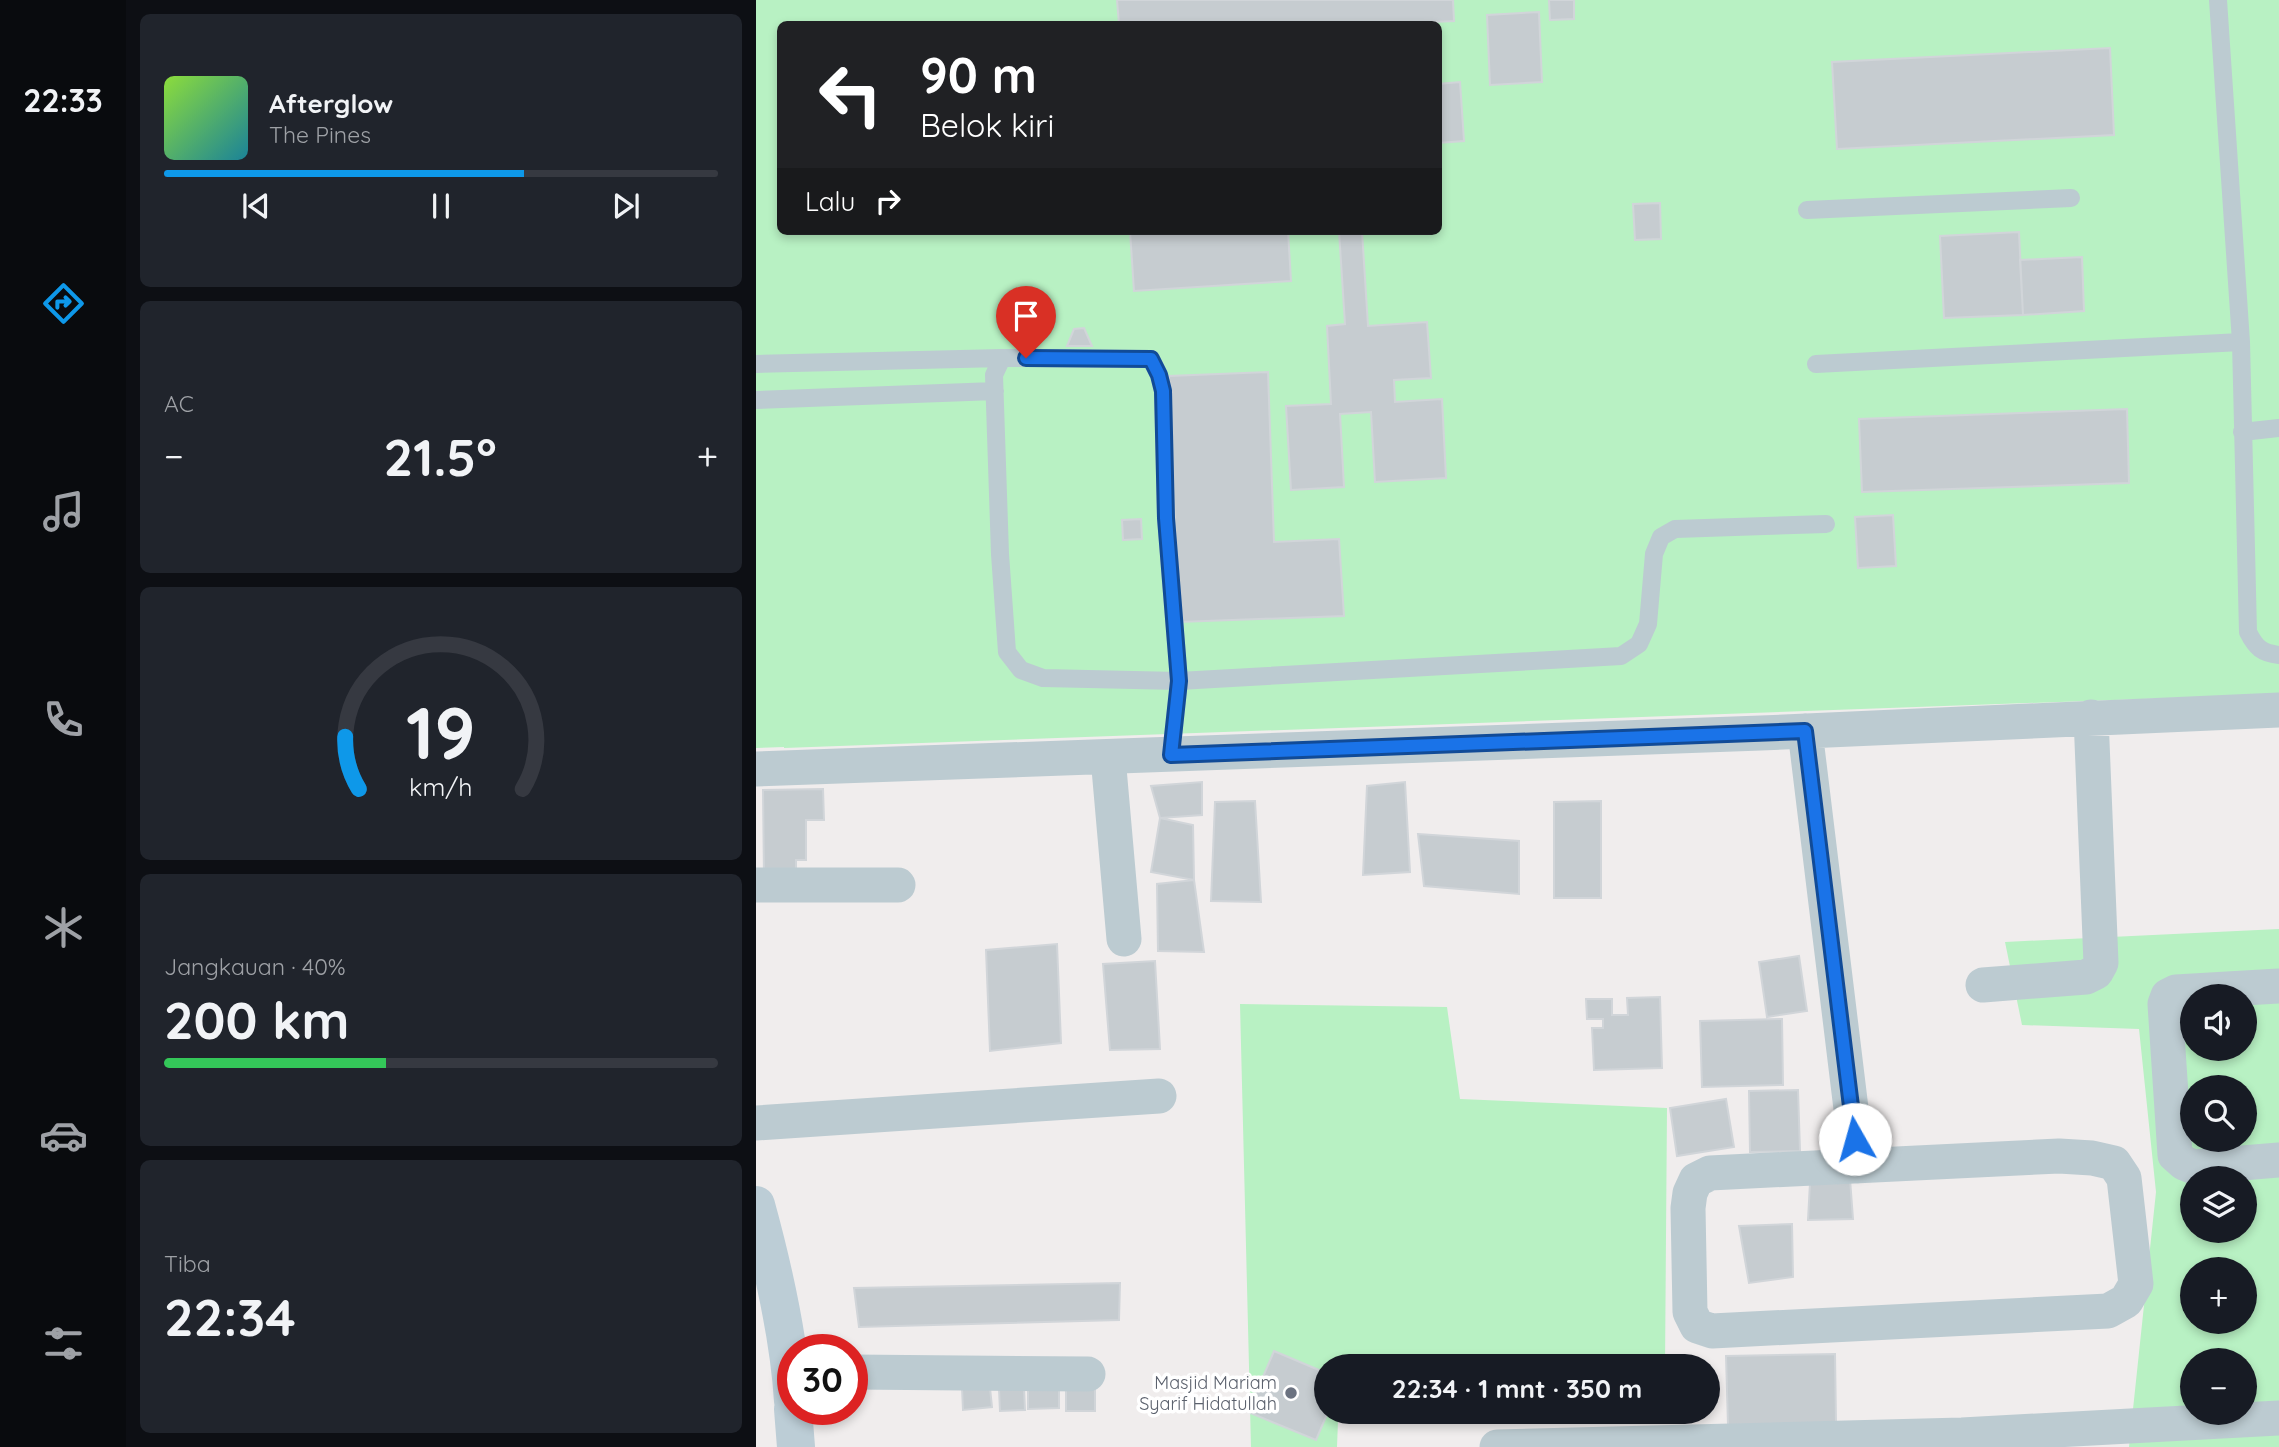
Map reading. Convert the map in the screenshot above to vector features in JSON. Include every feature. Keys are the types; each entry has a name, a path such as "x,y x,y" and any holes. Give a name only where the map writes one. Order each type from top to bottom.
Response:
{"main road":[{"path":"759,1228 781,1334"},
{"path":"795,1425 796,1447"}],"street":[{"path":"756,769 1805,731 2279,710"},
{"path":"1983,985 2086,977 2096,972 2101,963 2091,717"},
{"path":"1805,731 1858,1166"},
{"path":"1108,757 1124,939"},
{"path":"756,885 898,886"},
{"path":"2279,986 2176,992 2168,996 2165,1003 2175,1155 2194,1167 2279,1160"},
{"path":"756,1123 1159,1096"},
{"path":"2059,1156 2092,1158 2114,1163 2124,1178 2136,1284 2126,1301 2108,1311 1712,1331 1697,1326 1690,1312 1688,1208 1690,1193 1696,1180 1710,1174 1858,1166 2059,1156"},
{"path":"868,1372 1088,1374"},
{"path":"1497,1447 1962,1441 2279,1418"}],"lane":[{"path":"2218,0 2241,342 2248,632 2255,646 2264,653 2279,655"},
{"path":"1807,210 2071,198"},
{"path":"1816,364 2241,342"},
{"path":"756,363 1002,358 1151,359 1163,391 1166,518 1179,681 1171,755"},
{"path":"1002,358 994,375 1000,554 1007,652 1021,670 1043,678 1179,681 1621,656 1639,645 1648,624 1654,554 1661,537 1675,529 1826,524"},
{"path":"756,400 995,391"},
{"path":"2242,432 2279,428"}],"green space":[{"path":"756,0 2279,0 2279,694 756,748"},
{"path":"2279,929 2279,1447 2129,1447 2156,1192 2139,1029 2022,1025 2005,942"},
{"path":"1240,1004 1447,1007 1460,1099 1667,1108 1665,1354 1314,1354 1314,1424 1338,1424 1337,1447 1251,1447"}],"building":[{"path":"1117,0 1453,0 1454,21 1442,22 1119,21"},
{"path":"1549,0 1574,0 1574,19 1550,20"},
{"path":"1539,12 1542,82 1490,85 1487,15"},
{"path":"2110,48 2114,135 1837,149 1832,62"},
{"path":"1460,82 1464,141 1442,143 1442,84"},
{"path":"1660,203 1661,239 1635,240 1633,204"},
{"path":"2019,232 2023,315 1944,318 1940,236"},
{"path":"1130,235 1288,235 1291,281 1134,291"},
{"path":"1339,235 1362,235 1368,326 1427,322 1431,378 1394,380 1395,402 1442,399 1446,478 1375,482 1371,412 1340,414 1344,487 1291,490 1286,406 1331,404 1327,326 1345,324"},
{"path":"2082,257 2084,311 2023,315 2020,260"},
{"path":"1084,328 1092,346 1067,346 1074,329"},
{"path":"1268,372 1274,542 1339,539 1344,616 1179,622 1169,376"},
{"path":"2127,409 2129,483 1862,492 1859,419"},
{"path":"1893,515 1896,566 1858,568 1855,517"},
{"path":"1141,519 1142,539 1123,540 1122,520"},
{"path":"1202,782 1202,815 1160,818 1151,786"},
{"path":"1405,782 1410,872 1363,875 1367,786"},
{"path":"823,789 824,820 806,820 806,860 796,860 796,878 764,878 763,790"},
{"path":"1255,801 1261,902 1211,901 1215,802"},
{"path":"1601,801 1601,898 1554,898 1554,802"},
{"path":"1160,818 1193,825 1194,880 1151,872"},
{"path":"1418,834 1519,841 1519,894 1424,886"},
{"path":"1194,880 1204,952 1158,951 1157,884"},
{"path":"1057,944 1061,1043 990,1051 986,950"},
{"path":"1799,956 1807,1011 1767,1017 1759,962"},
{"path":"1155,961 1160,1049 1110,1050 1103,964"},
{"path":"1660,997 1662,1068 1594,1070 1592,1028 1603,1028 1603,1019 1587,1019 1586,999 1612,999 1612,1015 1628,1015 1627,998"},
{"path":"1782,1019 1783,1085 1702,1087 1700,1021"},
{"path":"1798,1090 1800,1151 1750,1152 1749,1091"},
{"path":"1726,1099 1734,1147 1677,1156 1670,1108"},
{"path":"1850,1179 1853,1219 1808,1220 1810,1183"},
{"path":"1792,1224 1793,1277 1749,1283 1739,1226"},
{"path":"1120,1283 1119,1320 859,1327 854,1288"},
{"name":"Masjid Mariam Syarif Hidatullah","path":"1274,1351 1314,1368 1314,1424 1323,1424 1316,1440 1248,1412"},
{"path":"1835,1354 1836,1423 1728,1425 1726,1356"},
{"path":"1066,1383 1095,1383 1095,1411 1066,1411"},
{"path":"1024,1387 1025,1410 1000,1411 999,1389"},
{"path":"962,1388 990,1388 992,1407 963,1410"},
{"path":"1059,1389 1059,1408 1028,1409 1028,1390"}],"place":[{"name":"Masjid Mariam Syarif Hidatullah","path":"1291,1393"}],"route":[{"path":"1026,358 1151,359 1159,375 1163,391 1166,518 1179,681 1171,755 1805,731 1855,1139"}]}
